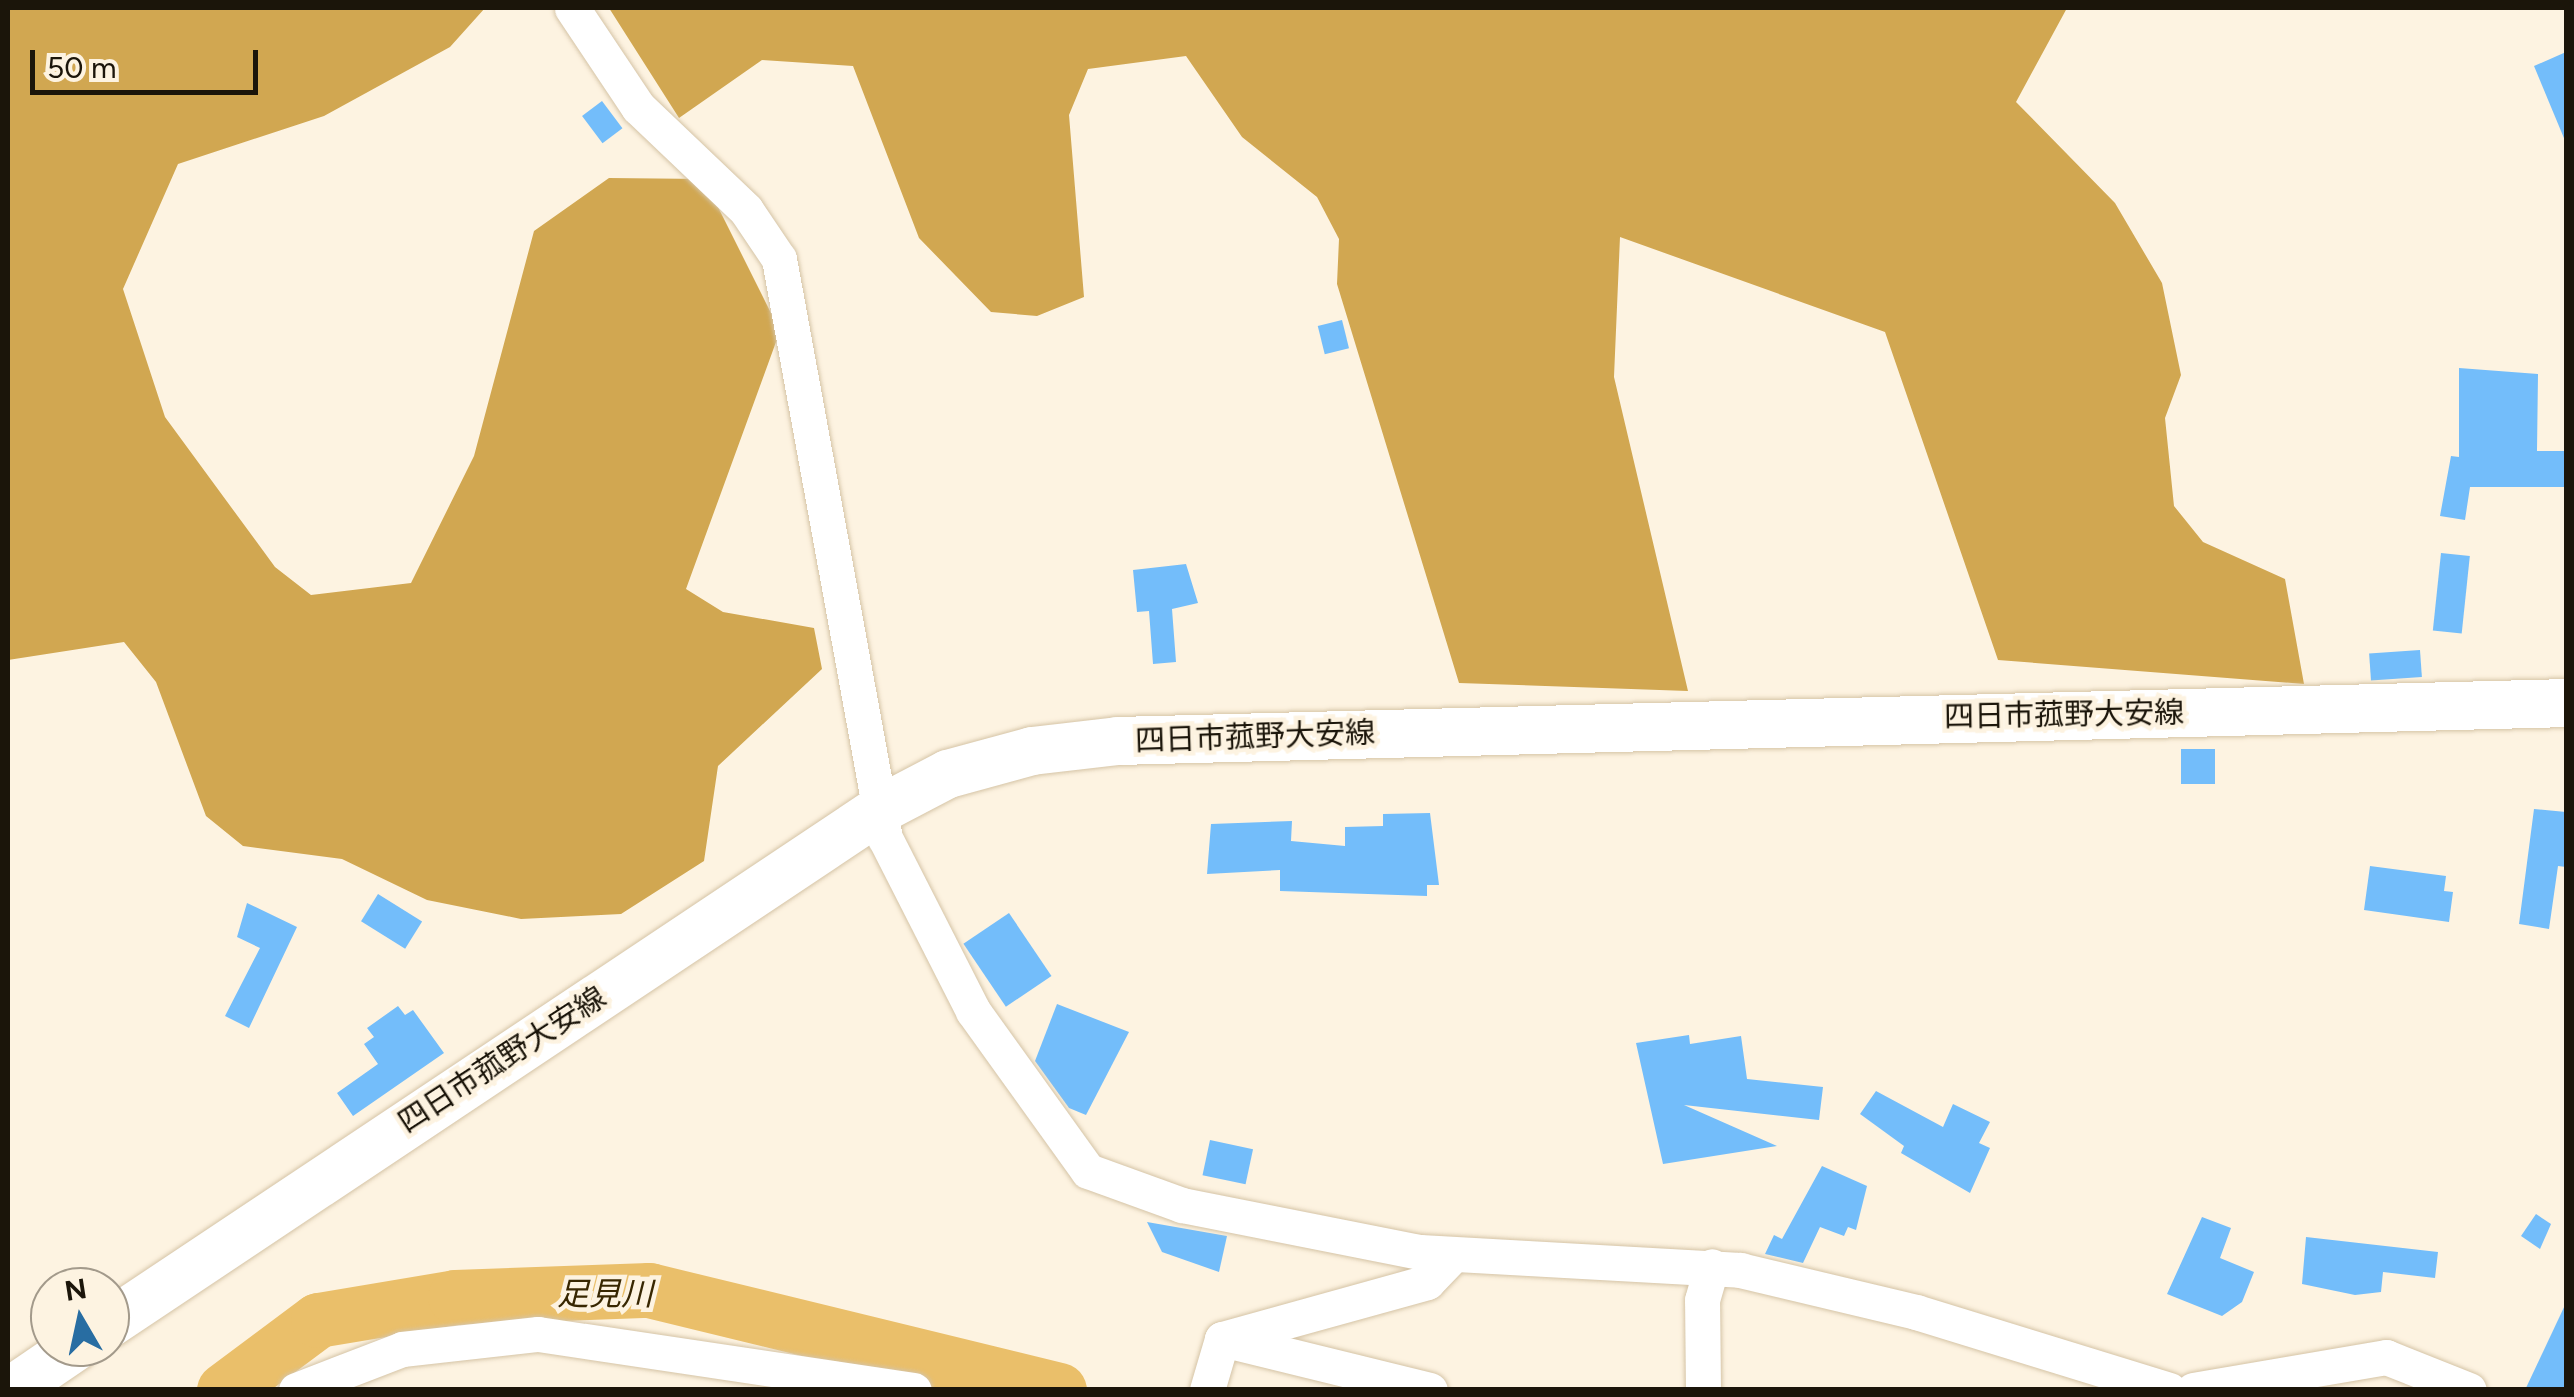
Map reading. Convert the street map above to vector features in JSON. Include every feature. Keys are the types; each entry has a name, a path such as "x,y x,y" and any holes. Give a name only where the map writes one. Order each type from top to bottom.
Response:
{"main road":[{"name":"四日市菰野大安線","path":"130,1309 880,810 948,774 1032,751 1118,741 2566,703"},
{"path":"12,1390 45,1367"}],"street":[{"path":"572,8 638,107 746,210 779,260 885,838 928,934 1033,1102 1088,1171 1216,1213 1453,1255 1712,1266 1916,1312 2169,1390"},
{"path":"1222,1339 1428,1282 1453,1255"},
{"path":"1703,1390 1702,1300 1712,1266"},
{"path":"296,1390 402,1349 538,1334 914,1390"},
{"path":"1208,1390 1222,1339"},
{"path":"1222,1339 1430,1390"},
{"path":"2193,1390 2386,1358 2469,1390"}],"shaded area":[{"path":"8,8 485,8 450,47 324,116 178,164 123,289 165,417 275,567 311,595 411,583 474,456 534,231 609,178 704,179 780,331 686,589 723,612 814,628 822,669 718,766 704,861 621,914 521,919 427,900 342,859 243,846 206,816 156,682 124,642 8,660"},
{"path":"609,8 2067,8 2016,102 2115,203 2162,283 2181,375 2165,418 2174,506 2203,542 2285,579 2304,684 1998,660 1885,332 1620,237 1614,377 1688,691 1459,683 1337,284 1339,239 1317,197 1242,137 1186,56 1088,69 1069,115 1084,297 1037,316 991,312 919,238 853,66 762,60 679,118"}],"building":[{"path":"2566,52 2566,143 2534,66"},
{"path":"602,101 622,128 602,143 582,116"},
{"path":"1342,320 1349,348 1325,354 1318,326"},
{"path":"2459,368 2538,374 2537,451 2566,451 2566,487 2470,487 2465,520 2440,516 2451,456 2459,457"},
{"path":"2441,553 2470,556 2462,634 2433,631"},
{"path":"1186,564 1198,603 1172,609 1176,662 1153,664 1149,611 1137,612 1133,570"},
{"path":"2420,650 2422,677 2371,680 2369,654"},
{"path":"2181,749 2215,749 2215,784 2181,784"},
{"path":"2534,809 2566,812 2566,867 2558,866 2549,929 2519,924"},
{"path":"1430,813 1439,885 1427,885 1427,896 1280,891 1280,870 1207,874 1211,824 1292,821 1291,841 1345,846 1345,827 1383,826 1383,814"},
{"path":"2370,866 2446,876 2444,891 2453,892 2449,922 2364,910"},
{"path":"378,894 422,922 405,949 361,921"},
{"path":"247,903 297,927 249,1028 225,1016 260,948 237,937"},
{"path":"1009,913 1051,976 1006,1007 963,944"},
{"path":"1057,1004 1129,1032 1086,1115 1069,1108 1035,1061"},
{"path":"398,1006 405,1015 413,1010 444,1053 353,1116 337,1093 378,1064 364,1044 374,1037 367,1028"},
{"path":"1689,1035 1690,1044 1741,1036 1747,1079 1823,1087 1819,1120 1684,1105 1777,1146 1663,1164 1636,1043"},
{"path":"1876,1091 1943,1127 1953,1104 1990,1122 1979,1143 1990,1148 1970,1193 1901,1153 1904,1146 1860,1114"},
{"path":"1210,1140 1253,1149 1246,1184 1203,1175"},
{"path":"1822,1166 1867,1186 1856,1230 1848,1227 1844,1236 1820,1227 1803,1263 1765,1254 1774,1235 1782,1239"},
{"path":"2536,1214 2551,1224 2540,1249 2521,1236"},
{"path":"2202,1217 2231,1228 2220,1258 2254,1272 2242,1302 2222,1316 2167,1294"},
{"path":"1147,1222 1227,1236 1219,1272 1162,1252"},
{"path":"2306,1237 2438,1252 2435,1278 2383,1272 2381,1292 2355,1295 2302,1284"},
{"path":"2566,1303 2566,1390 2525,1390"}],"waterway":[{"name":"足見川","path":"224,1390 318,1320 455,1297 649,1290 1059,1390"}]}
